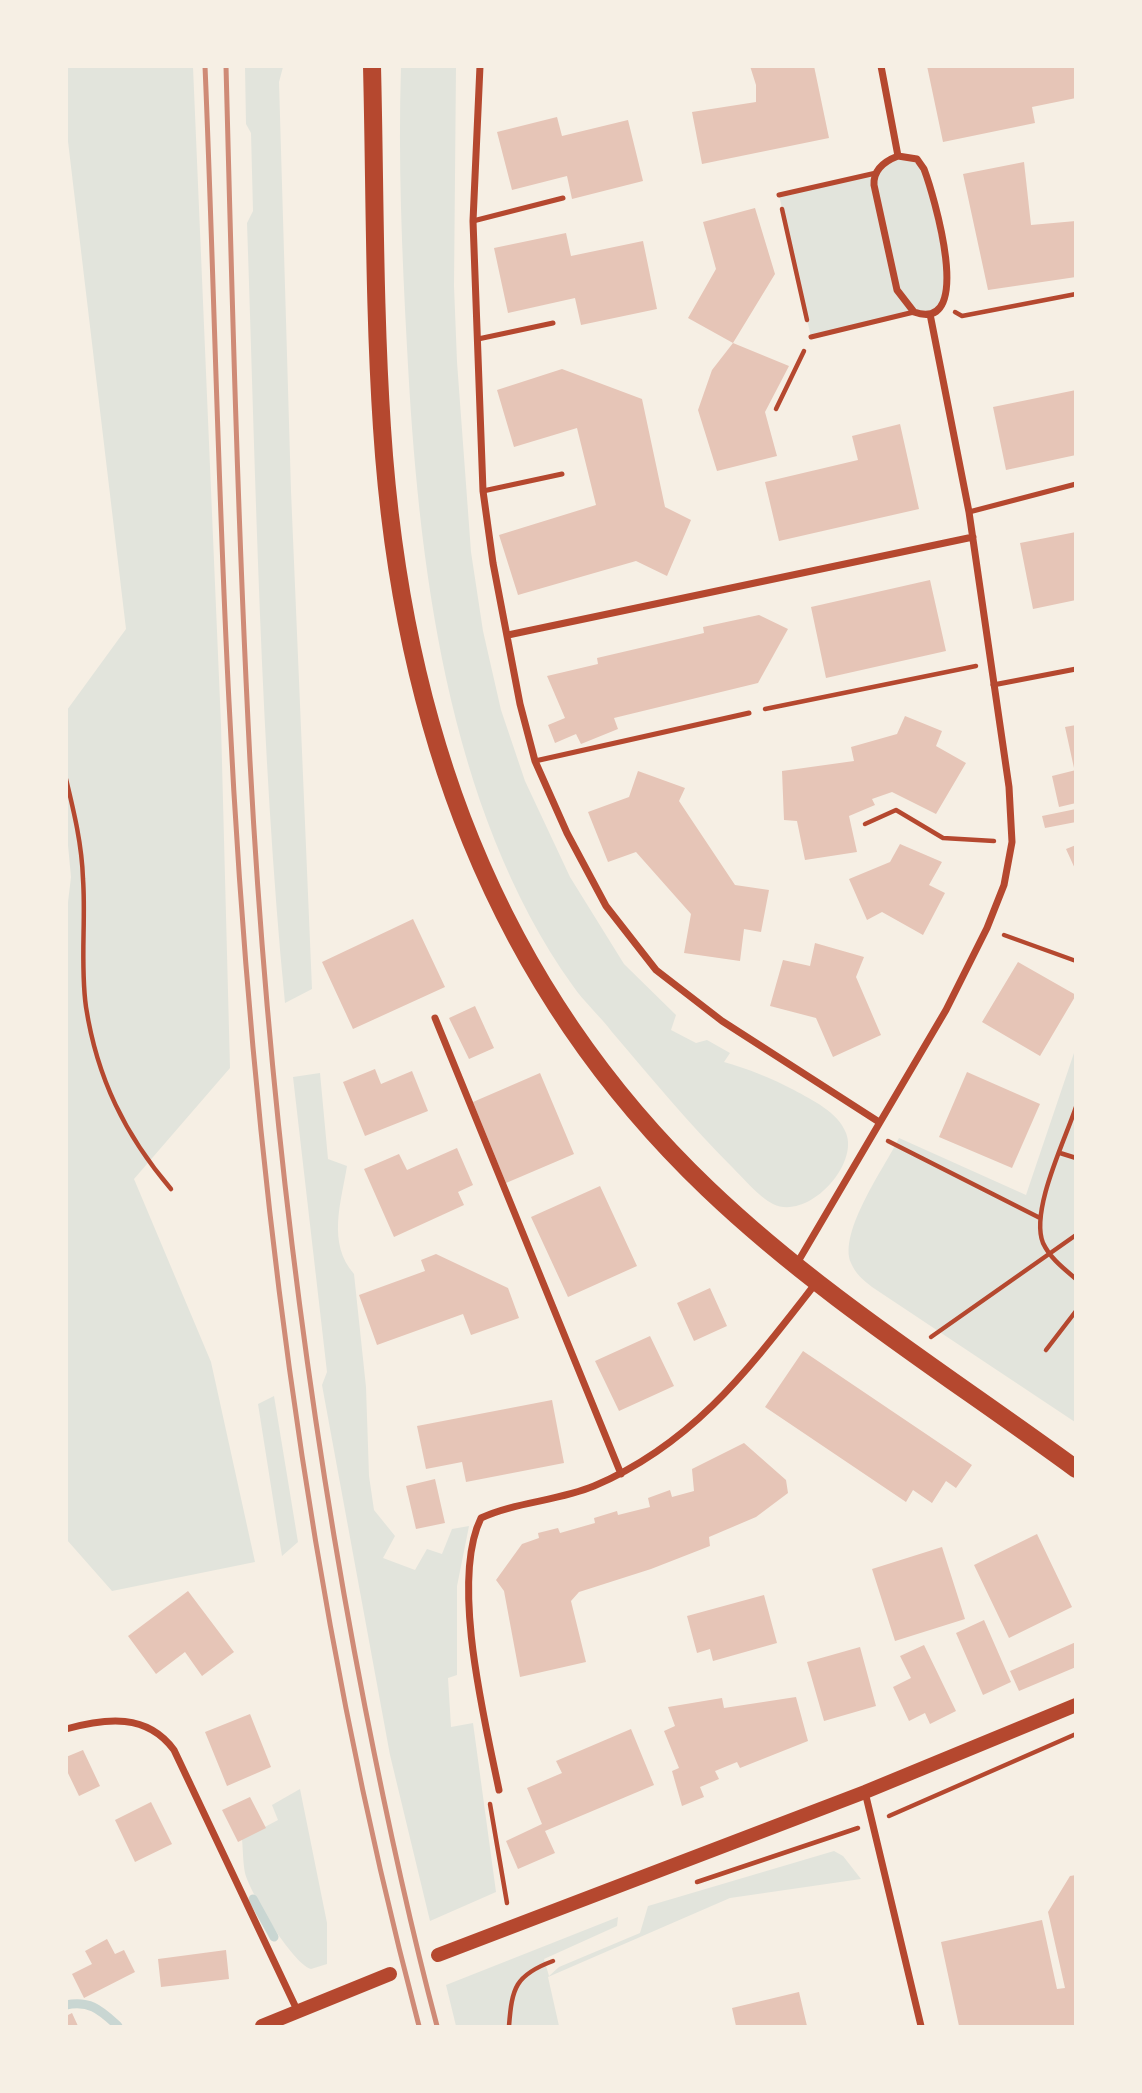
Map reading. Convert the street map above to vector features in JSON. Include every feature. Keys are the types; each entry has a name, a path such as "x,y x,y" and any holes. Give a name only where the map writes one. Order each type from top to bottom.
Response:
{"main road":[{"path":"372,66 382,428 390,509 416,667 450,789 494,899 532,969 572,1029 624,1097 691,1173 817,1282 1076,1469"},
{"path":"438,1955 865,1791 1076,1705"},
{"path":"262,2026 390,1974"}],"street":[{"path":"480,66 473,221 483,491 520,704 535,761 567,834 606,906 656,970 722,1021 879,1122"},
{"path":"881,66 898,156"},
{"path":"898,156 917,159 927,178 949,281 941,307 930,314 914,312 897,290 874,185 876,173 881,166 898,156"},
{"path":"796,1265 946,1010 987,929 1003,885 1012,842 1009,787 973,537 930,314"},
{"path":"508,635 973,537"},
{"path":"435,1018 621,1474"},
{"path":"499,1790 472,1634 470,1586 477,1527 481,1518 552,1500 621,1474 668,1446 715,1404 760,1355 817,1282"},
{"path":"66,1729 104,1720 129,1721 149,1727 165,1738 174,1750 298,2012"},
{"path":"865,1791 921,2026"}],"lane":[{"path":"779,195 876,173"},
{"path":"473,221 563,198"},
{"path":"811,337 914,312"},
{"path":"478,339 553,323"},
{"path":"483,491 562,474"},
{"path":"969,512 1076,484"},
{"path":"993,685 1076,669"},
{"path":"535,761 749,713"}],"path":[{"path":"776,409 811,337 779,195"},
{"path":"941,307 962,316 1076,294"},
{"path":"749,713 991,663"},
{"path":"66,779 78,827 83,879 84,989 90,1026 117,1114 142,1154 170,1189"},
{"path":"865,824 896,810 943,838 1012,842"},
{"path":"987,929 1076,961"},
{"path":"1076,1107 1040,1219 1043,1241 1050,1254 1076,1279"},
{"path":"873,1134 1040,1219"},
{"path":"1060,1153 1076,1158"},
{"path":"910,1351 1076,1235"},
{"path":"1046,1350 1076,1311"},
{"path":"499,1790 488,1794 507,1903"},
{"path":"509,2026 514,1990 522,1976 553,1961"}],"shaded area":[{"path":"67,67 193,67 221,725 230,1068 134,1179 211,1362 255,1562 112,1591 67,1540 66,919 71,877 66,824 67,710 126,629 67,133"},
{"path":"245,67 283,67 279,82 291,491 312,989 285,1003 264,711 247,223 253,211 251,133 246,124"},
{"path":"401,67 456,67 454,286 471,552 483,631 501,710 525,781 570,877 624,964 676,1015 671,1030 696,1043 707,1040 730,1053 724,1062 760,1074 794,1090 824,1107 842,1126 848,1146 838,1174 828,1187 801,1205 787,1207 773,1204 752,1188 686,1118 582,998 530,916 495,841 468,761 446,679 420,512 412,428 404,277 400,172"},
{"path":"909,156 924,169 949,281 935,312 914,312 811,337 779,195 876,173 889,159"},
{"path":"1075,1050 1075,1422 872,1287 855,1270 849,1250 857,1217 899,1138 1026,1195"},
{"path":"320,1073 328,1159 347,1166 339,1208 338,1236 346,1262 354,1274 366,1387 369,1476 374,1510 395,1536 383,1558 415,1570 427,1549 442,1554 452,1529 469,1526 457,1586 457,1675 448,1678 451,1727 473,1723 496,1892 430,1921 390,1755 322,1385 327,1372 293,1077"},
{"path":"274,1396 298,1542 282,1556 258,1404"},
{"path":"300,1789 327,1923 327,1964 311,1969 293,1954 283,1941 248,1883 242,1839 278,1820 272,1805"},
{"path":"834,1851 843,1856 861,1879 730,1898 548,1977 559,2026 456,2026 446,1985 618,1917 617,1926 544,1959 549,1976 559,1967 640,1933 648,1906"}],"building":[{"path":"750,66 814,66 829,138 702,164 692,112 756,102 756,85"},
{"path":"927,66 1076,66 1076,98 1032,107 1035,123 943,142"},
{"path":"557,117 562,136 628,120 643,181 572,199 567,176 512,190 497,132"},
{"path":"1024,162 1031,225 1076,221 1076,277 988,290 963,174"},
{"path":"755,208 775,274 733,343 688,318 716,269 703,222"},
{"path":"566,233 571,256 643,241 657,309 581,325 575,298 508,313 494,248"},
{"path":"733,343 789,366 765,412 777,456 717,471 698,410 712,370"},
{"path":"562,369 642,399 665,507 691,520 667,576 636,561 518,595 499,535 596,505 577,428 514,447 497,390"},
{"path":"1076,390 1076,455 1006,470 993,407"},
{"path":"900,424 919,509 779,541 765,482 858,460 852,436"},
{"path":"1076,532 1076,600 1033,609 1020,543"},
{"path":"930,580 946,651 826,678 811,607"},
{"path":"759,615 788,629 758,683 614,718 618,729 581,744 576,734 555,743 548,725 565,718 547,676 598,664 597,658 704,633 703,627"},
{"path":"905,716 942,731 936,746 966,763 936,814 892,792 872,799 875,805 849,816 857,852 805,860 797,821 784,820 782,771 854,761 851,747 897,734"},
{"path":"1076,725 1076,768 1074,768 1065,727"},
{"path":"1076,770 1076,803 1059,807 1052,776"},
{"path":"638,771 685,788 679,801 735,885 769,890 761,932 744,929 740,961 684,953 691,914 636,852 608,862 588,812 629,797"},
{"path":"1076,809 1076,822 1045,828 1042,816"},
{"path":"900,844 942,862 929,885 945,893 923,935 882,912 867,920 849,879 890,862"},
{"path":"1076,845 1076,871 1066,849"},
{"path":"413,919 445,987 353,1029 322,962"},
{"path":"815,943 864,957 856,977 881,1035 833,1057 816,1018 770,1006 783,960 810,966"},
{"path":"1018,962 1076,995 1040,1056 982,1022"},
{"path":"475,1006 494,1048 469,1059 449,1018"},
{"path":"375,1069 381,1084 412,1071 428,1111 365,1136 343,1082"},
{"path":"967,1072 1040,1104 1012,1168 939,1137"},
{"path":"540,1073 574,1154 506,1183 473,1102"},
{"path":"457,1148 473,1185 458,1192 464,1205 394,1237 364,1169 399,1154 407,1170"},
{"path":"600,1186 637,1266 568,1297 531,1217"},
{"path":"436,1254 508,1288 519,1318 471,1335 463,1314 377,1345 359,1295 425,1271 421,1260"},
{"path":"710,1288 727,1326 694,1341 677,1303"},
{"path":"650,1336 674,1386 619,1411 595,1361"},
{"path":"803,1351 972,1465 956,1488 946,1481 932,1503 913,1490 906,1502 765,1407"},
{"path":"552,1400 564,1463 466,1482 462,1462 426,1469 417,1426"},
{"path":"744,1443 786,1480 788,1493 756,1517 709,1537 710,1546 651,1569 579,1592 571,1601 586,1662 520,1677 504,1591 496,1580 522,1544 539,1538 538,1533 558,1528 560,1533 595,1523 594,1518 617,1511 618,1515 650,1507 648,1498 670,1490 672,1497 694,1491 692,1469"},
{"path":"435,1479 445,1523 416,1529 406,1486"},
{"path":"1037,1534 1072,1607 1009,1638 974,1565"},
{"path":"942,1547 965,1619 895,1641 872,1569"},
{"path":"188,1591 234,1652 202,1676 185,1652 156,1674 128,1636"},
{"path":"764,1595 777,1643 713,1661 710,1649 697,1653 687,1616"},
{"path":"984,1620 1011,1682 983,1695 956,1633"},
{"path":"1076,1642 1076,1667 1019,1691 1010,1671"},
{"path":"924,1645 956,1711 930,1724 925,1713 909,1721 893,1687 911,1678 900,1656"},
{"path":"860,1647 876,1706 824,1721 807,1662"},
{"path":"796,1697 808,1741 740,1768 737,1762 715,1771 719,1779 700,1787 704,1797 682,1806 672,1771 679,1768 664,1731 675,1726 668,1707 722,1698 724,1708"},
{"path":"250,1714 271,1767 227,1786 205,1732"},
{"path":"631,1729 654,1785 545,1831 555,1853 518,1869 506,1841 542,1824 527,1788 562,1773 556,1761"},
{"path":"83,1750 100,1786 79,1796 66,1769 66,1757"},
{"path":"250,1797 266,1828 238,1842 222,1810"},
{"path":"151,1802 172,1844 135,1862 115,1820"},
{"path":"1076,1875 1076,2026 959,2026 941,1942 1042,1920 1057,1989 1065,1988 1048,1912 1070,1876"},
{"path":"107,1939 115,1954 124,1950 135,1972 84,1998 72,1974 92,1964 85,1951"},
{"path":"226,1950 229,1979 161,1987 158,1959"},
{"path":"799,1992 807,2026 736,2026 732,2008"},
{"path":"72,2013 78,2026 66,2026 66,2016"}],"waterway":[{"path":"253,1899 274,1937"},
{"path":"66,2005 89,2005 101,2011 118,2026"}],"railway":[{"path":"205,66 229,702 252,1036 269,1203 315,1535 344,1700 379,1864 419,2026"},
{"path":"226,66 250,761 257,880 278,1117 306,1354 343,1590 390,1827 437,2026"}]}
